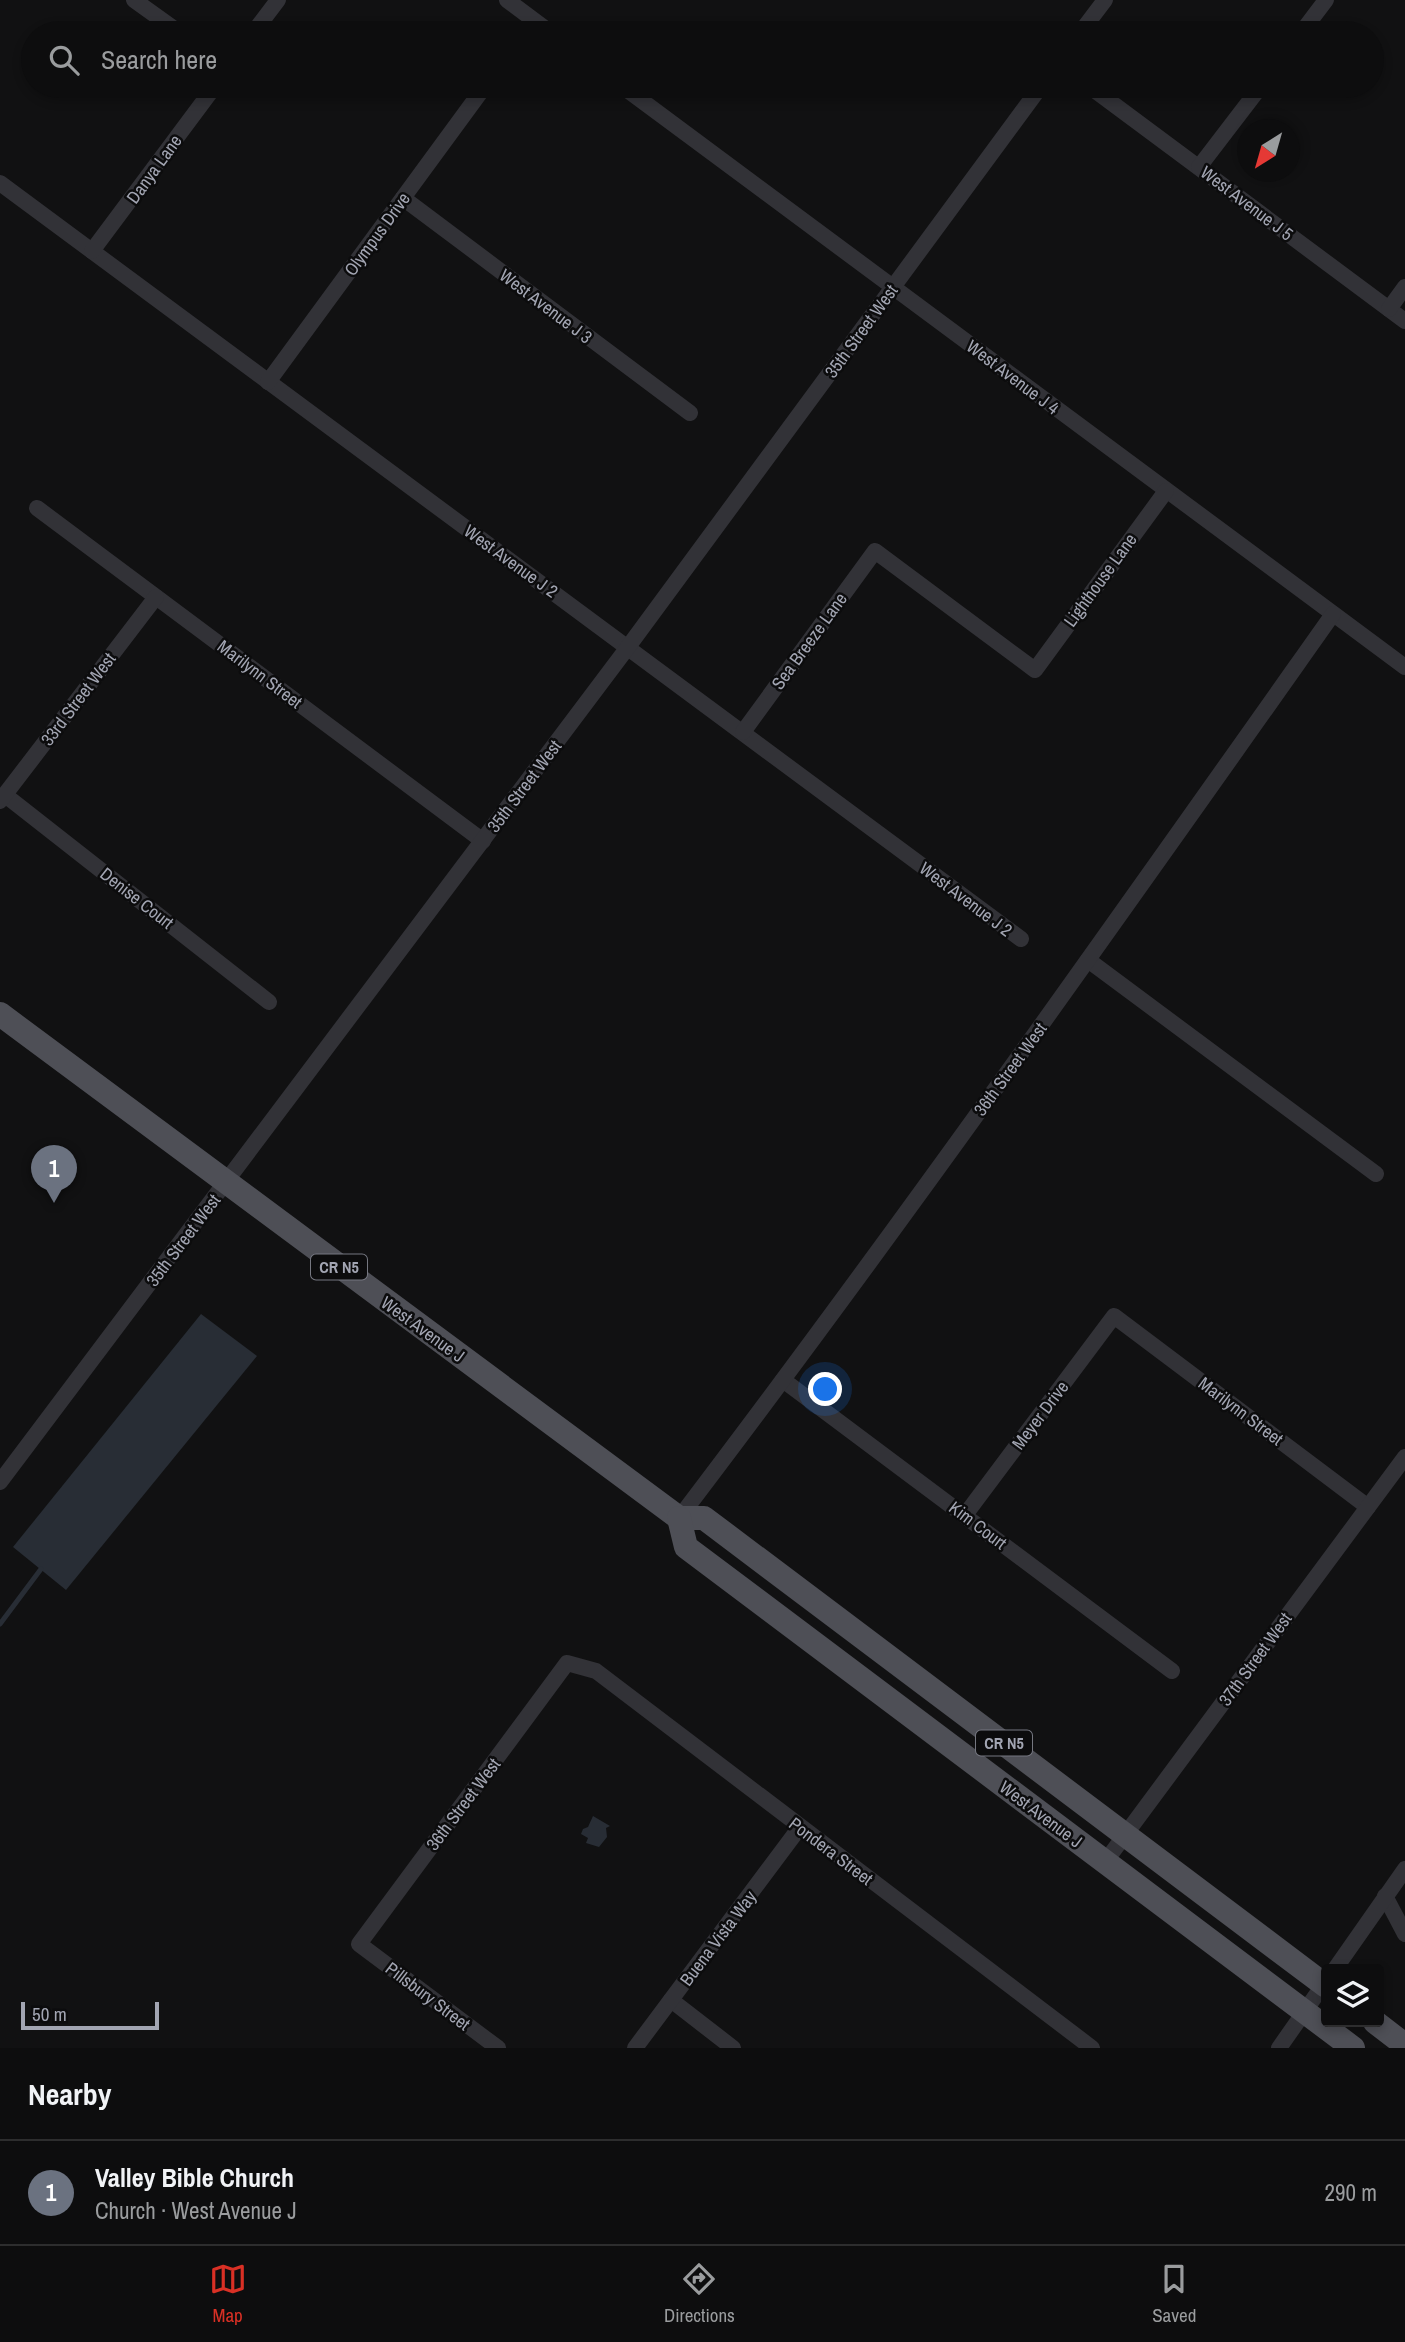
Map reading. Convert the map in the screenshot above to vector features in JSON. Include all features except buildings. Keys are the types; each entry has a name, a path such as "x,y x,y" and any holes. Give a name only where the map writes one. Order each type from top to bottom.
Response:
{"main road":[{"name":"West Avenue J","path":"0,1014 679,1518 704,1518 1126,1834 1321,1975"},
{"name":"West Avenue J","path":"679,1518 686,1547 1353,2048"},
{"path":"1381,2027 1405,2045"}],"street":[{"path":"134,0 163,21"},
{"path":"262,21 278,0"},
{"path":"507,0 524,21"},
{"path":"1089,21 1105,0"},
{"path":"1310,21 1326,0"},
{"name":"Danya Lane","path":"92,251 206,98"},
{"name":"Olympus Drive","path":"268,382 476,98"},
{"name":"West Avenue J 4","path":"638,98 1405,667"},
{"name":"35th Street West","path":"0,1482 628,647 1032,98"},
{"name":"West Avenue J 5","path":"1105,98 1405,321"},
{"path":"1199,167 1252,98"},
{"name":"West Avenue J 2","path":"0,183 1021,939"},
{"name":"West Avenue J 3","path":"403,198 690,413"},
{"path":"1389,309 1405,287"},
{"name":"Lighthouse Lane","path":"875,551 1035,670 1166,491"},
{"name":"Marilynn Street","path":"37,508 483,841"},
{"name":"Sea Breeze Lane","path":"743,732 875,551"},
{"name":"33rd Street West","path":"2,798 156,597"},
{"name":"36th Street West","path":"679,1518 783,1380 1088,960 1333,614"},
{"name":"Denise Court","path":"2,798 270,1002"},
{"path":"1088,960 1376,1174"},
{"name":"Marilynn Street","path":"1114,1316 1368,1507"},
{"name":"Meyer Drive","path":"965,1515 1114,1316"},
{"name":"Kim Court","path":"783,1380 1172,1671"},
{"name":"37th Street West","path":"1105,1861 1405,1457"},
{"name":"36th Street West","path":"359,1944 567,1663"},
{"name":"Pondera Street","path":"567,1663 596,1671 1091,2048"},
{"name":"Buena Vista Way","path":"635,2048 800,1828"},
{"path":"1339,1964 1405,1869"},
{"path":"1385,1896 1405,1934"},
{"name":"Pillsbury Street","path":"359,1944 498,2048"},
{"path":"1279,2048 1321,1989"},
{"path":"671,2000 733,2048"}],"shaded area":[{"path":"201,1314 257,1356 66,1590 13,1547"},
{"path":"593,1816 610,1826 606,1828 607,1837 599,1847 586,1843 588,1838 581,1834"}],"waterway":[{"path":"0,1624 41,1569"}],"place":[{"name":"Valley Bible Church","path":"54,1203"}]}
